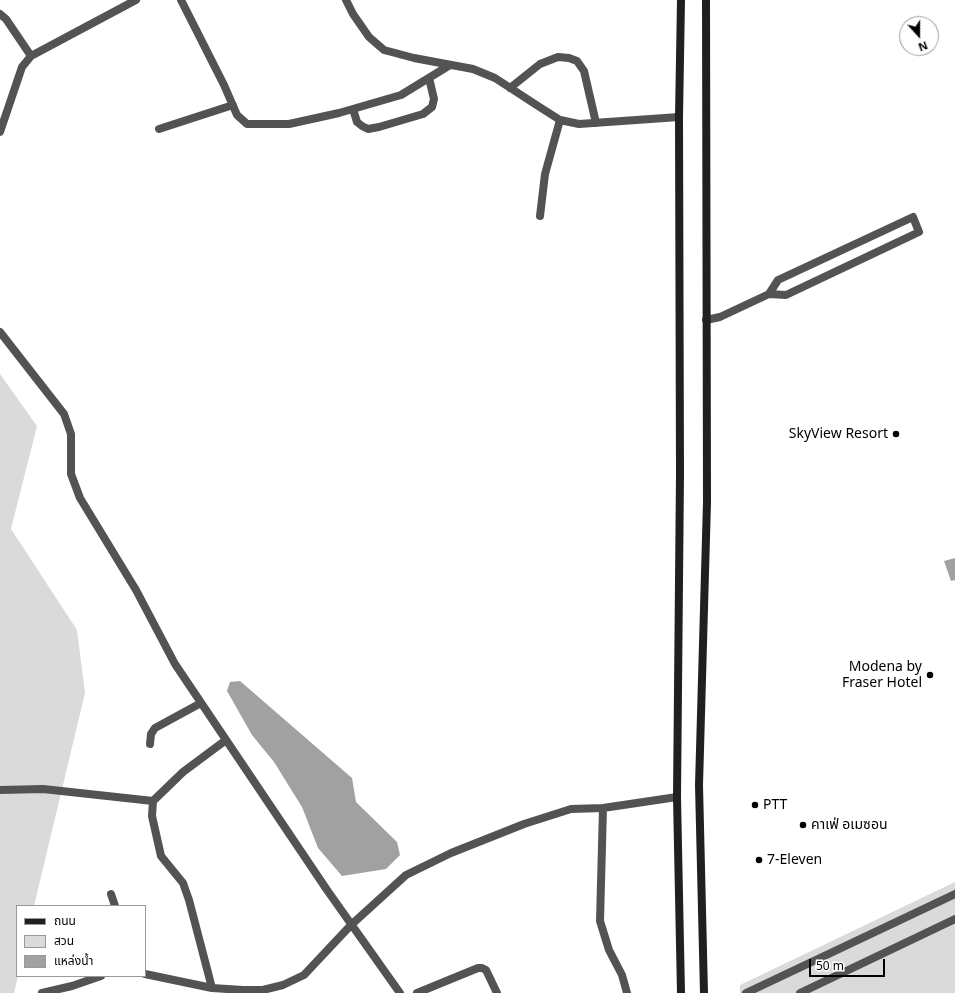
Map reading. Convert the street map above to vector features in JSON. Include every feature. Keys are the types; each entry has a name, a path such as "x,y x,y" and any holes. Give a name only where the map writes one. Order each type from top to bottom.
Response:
{"main road":[{"path":"680,0 680,482 677,797 681,993"},
{"path":"704,993 699,785 707,502 706,0"}],"street":[{"path":"181,0 237,115 247,124 289,124 353,109 401,95 450,65"},
{"path":"346,0 353,14 369,37 384,50 414,58 473,69 495,78 560,120 578,124 679,117"},
{"path":"0,132 22,67 31,56 130,1"},
{"path":"0,14 6,19 31,56"},
{"path":"510,88 540,64 558,57 569,58 577,61 584,71 596,123"},
{"path":"353,109 357,122 368,129 423,114 432,107 434,98 429,78"},
{"path":"159,129 233,105"},
{"path":"540,216 545,174 560,120"},
{"path":"706,320 720,317 769,294 786,295 919,232 913,217 778,280 769,294"},
{"path":"0,332 64,414 71,434 72,474 80,498 136,590 175,664 322,884 400,993"},
{"path":"150,744 151,734 155,728 201,703"},
{"path":"207,989 189,900 183,883 161,856 152,816 153,801 183,772 226,740"},
{"path":"0,790 43,789 153,801"},
{"path":"146,974 207,989 263,991 283,985 304,975 351,924 406,875 451,853 524,824 571,809 603,808 677,797"},
{"path":"603,808 600,921 609,950 622,975 627,993"},
{"path":"111,894 115,905"},
{"path":"746,993 955,894"},
{"path":"800,993 955,919"},
{"path":"417,993 478,968 486,970 497,993"},
{"path":"42,993 72,986 98,977"}],"green space":[{"path":"0,374 37,426 11,529 77,630 85,693 34,905 16,905 16,977 18,977 14,993 0,993"},
{"path":"955,882 955,993 740,993 740,985"}],"water":[{"path":"955,558 955,580 951,581 944,561"},
{"path":"240,681 352,778 356,802 397,842 400,855 386,869 342,876 318,848 302,807 274,762 252,735 227,691 230,682"}],"place":[{"name":"SkyView Resort","path":"896,434"},
{"name":"Modena by Fraser Hotel","path":"930,675"},
{"name":"PTT","path":"755,805"},
{"name":"คาเฟ่ อเมซอน","path":"803,825"},
{"name":"7-Eleven","path":"759,860"}]}
